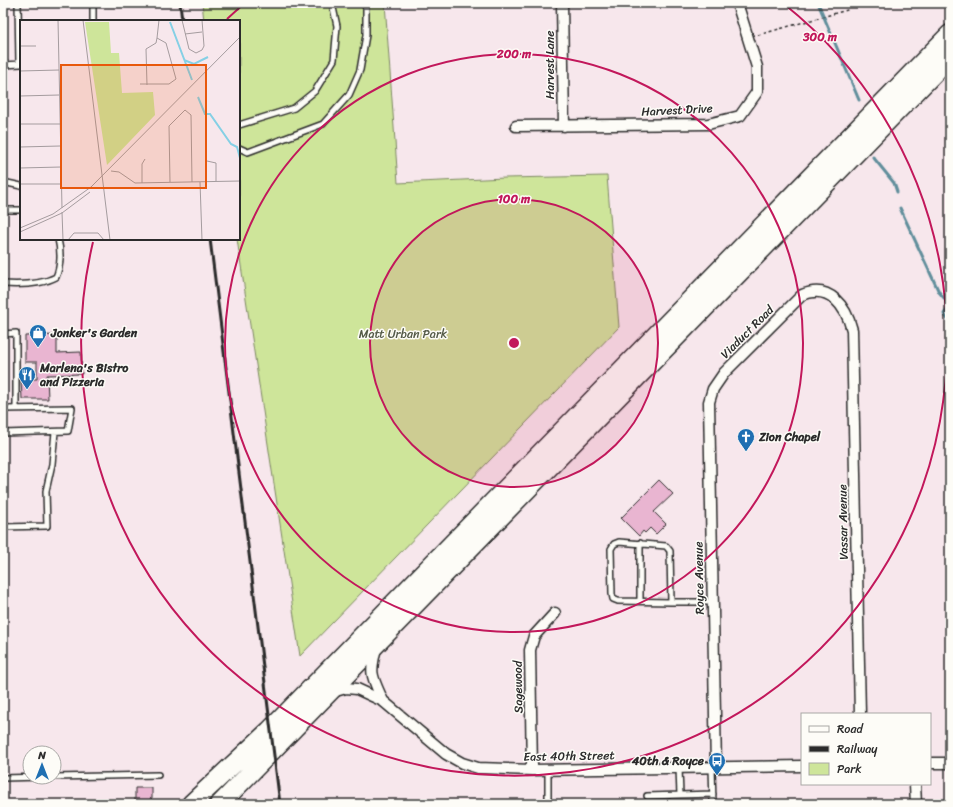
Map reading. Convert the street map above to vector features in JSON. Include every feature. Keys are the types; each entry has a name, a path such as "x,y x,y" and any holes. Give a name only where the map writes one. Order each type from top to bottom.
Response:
{"highway":[{"path":"191,804 269,731 950,34"},
{"path":"220,804 950,57"}],"street":[{"name":"Harvest Lane","path":"562,3 564,126"},
{"name":"Harvest Drive","path":"516,126 708,124 740,116 757,92 757,67 737,3"},
{"name":"Vassar Avenue","path":"802,295 822,292 833,297 846,312 852,330 860,713"},
{"name":"Viaduct Road","path":"713,389 724,374 802,295"},
{"name":"Royce Avenue","path":"713,389 709,402 709,412 713,602 714,767"},
{"name":"Sagewood","path":"532,770 530,650 534,636 555,613"},
{"path":"377,644 372,662 372,677 383,701"},
{"path":"330,692 352,688 361,690 383,701"},
{"name":"East 40th Street","path":"383,701 453,759 487,770 801,766"},
{"path":"931,763 950,763"},
{"path":"915,785 916,804"}],"lane":[{"path":"3,65 20,64 18,3"},
{"path":"93,3 93,20"},
{"path":"240,125 294,108 315,91 334,60 337,26 332,3"},
{"path":"240,148 248,152 323,124 349,95 360,70 366,35 366,8 364,3"},
{"path":"3,182 20,186"},
{"path":"3,210 20,210"},
{"path":"3,284 14,285 39,282 56,277 59,270 60,248 58,240"},
{"path":"3,334 16,333 16,409"},
{"path":"3,409 72,408 68,431 3,433"},
{"path":"3,526 47,526 46,492 51,471 55,432"},
{"path":"671,602 670,551 666,546 619,542 614,544 611,549 613,599 618,601 671,602 713,602"},
{"path":"640,543 640,601"},
{"path":"714,767 714,804"},
{"path":"679,768 680,795"},
{"path":"548,770 548,804"},
{"path":"62,777 158,775"},
{"path":"3,778 22,778"},
{"path":"647,796 713,794"}],"path":[{"path":"748,38 847,10 851,3"}],"green space":[{"name":"Matt Urban Park","path":"202,3 385,3 398,183 505,178 607,176 619,327 300,656 237,240 240,240 240,20 204,20"}],"building":[{"path":"57,335 57,353 81,352 82,374 47,375 48,399 22,399 21,379 37,379 37,362 25,362 25,336"},
{"path":"659,480 673,494 654,512 666,524 656,534 650,528 645,533 643,531 639,536 621,518"},
{"path":"135,788 152,788 152,798 144,804 135,804"}],"waterway":[{"path":"818,3 859,100"},
{"path":"873,157 894,183 897,192"},
{"path":"900,208 939,292 944,298 950,300"},
{"path":"950,306 944,314 949,321 950,320"}],"railway":[{"path":"180,3 182,20"},
{"path":"210,240 280,804"}],"place":[{"name":"Jonker's Garden","path":"38,348"},
{"name":"Marlena's Bistro and Pizzeria","path":"27,390"},
{"name":"Zion Chapel","path":"746,452"},
{"name":"40th & Royce","path":"717,776"}]}
